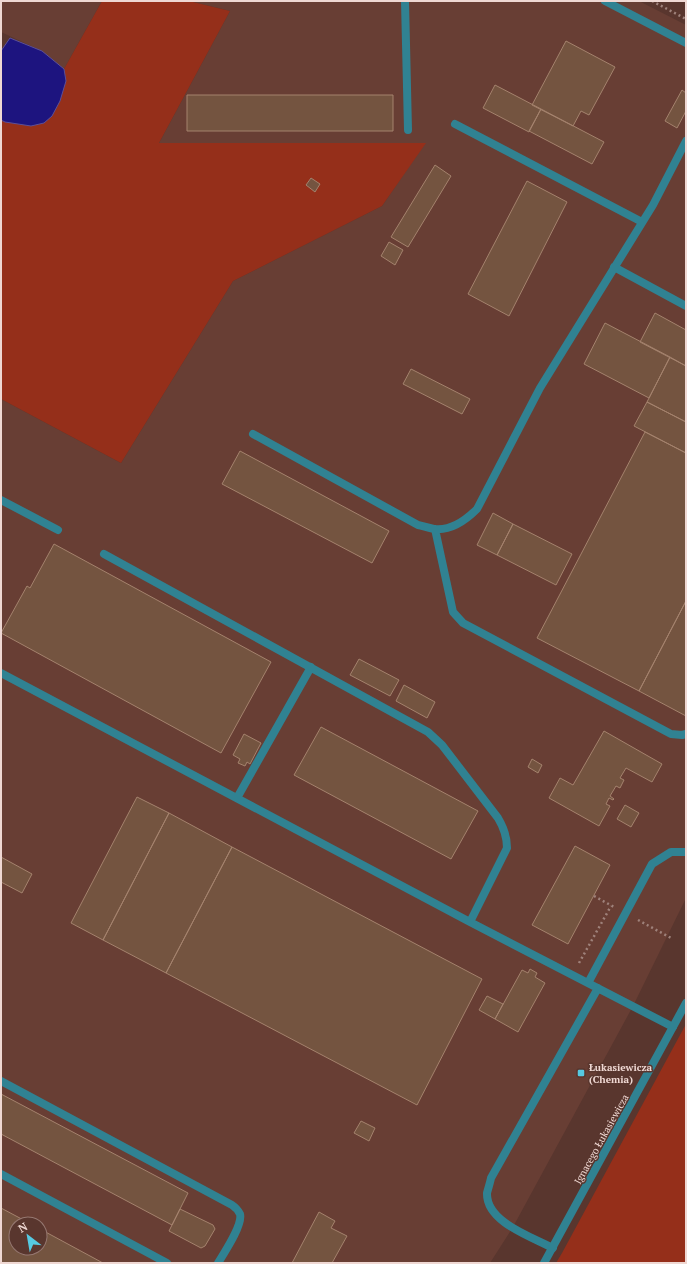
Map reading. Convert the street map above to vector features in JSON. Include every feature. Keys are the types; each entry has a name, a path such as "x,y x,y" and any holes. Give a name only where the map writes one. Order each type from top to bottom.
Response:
{"street":[{"path":"404,1 408,130"},
{"path":"605,1 686,44"},
{"path":"455,124 642,222"},
{"path":"254,434 418,525 435,529 450,527 466,520 477,509 540,388 653,205 686,141"},
{"path":"614,267 686,306"},
{"path":"1,500 58,530"},
{"path":"435,529 453,612 463,623 671,734 686,734"},
{"path":"104,554 428,732 442,746 498,818 504,828 507,838 507,848 470,922"},
{"path":"237,798 311,667"},
{"path":"1,673 470,922 673,1027"},
{"path":"588,983 652,864 671,852 686,852"},
{"path":"553,1248 506,1224 495,1215 490,1206 487,1194 491,1178 598,988"},
{"name":"Ignacego Łukasiewicza","path":"544,1263 686,1003"},
{"path":"1,1081 232,1204 237,1209 240,1215 240,1220 237,1229 218,1263"},
{"path":"1,1174 167,1263"}],"path":[{"path":"652,1 686,19"},
{"path":"579,962 611,906"}],"shaded area":[{"path":"1,1 102,1 64,69 42,51 1,32"},
{"path":"102,1 189,1 230,11 159,143 426,143 382,206 233,281 121,463 1,399 1,120 5,122 66,81 64,69"},
{"path":"189,1 639,1 686,25 686,898 633,1006 513,1227 490,1263 1,1263 1,399 121,463 233,281 382,206 425,143 159,143 230,11"},
{"path":"10,38 42,51 64,69 66,81 60,101 52,116 44,123 31,126 1,120 1,51"},
{"path":"686,1024 686,1263 556,1263 562,1253"}],"building":[{"path":"566,41 615,67 589,115 581,111 573,126 532,105"},
{"path":"495,85 541,109 529,132 483,108"},
{"path":"682,90 686,93 686,111 677,128 665,121"},
{"path":"187,95 393,95 393,131 187,131"},
{"path":"541,109 604,142 592,164 529,131"},
{"path":"435,165 451,176 408,247 391,237"},
{"path":"311,178 320,184 315,192 306,185"},
{"path":"527,181 567,202 509,316 468,294"},
{"path":"389,242 403,250 395,265 381,256"},
{"path":"655,313 686,330 686,366 640,342"},
{"path":"605,323 670,357 649,398 584,364"},
{"path":"670,357 686,366 686,422 647,402"},
{"path":"411,369 470,399 462,414 403,384"},
{"path":"647,402 686,422 686,453 634,426"},
{"path":"645,432 686,453 686,601 639,691 537,638"},
{"path":"240,451 389,531 372,563 222,484"},
{"path":"493,513 513,524 497,555 477,545"},
{"path":"513,524 572,554 556,585 497,555"},
{"path":"54,544 271,662 221,753 1,633 27,586 30,588"},
{"path":"686,601 686,716 639,691"},
{"path":"359,659 399,680 390,696 350,675"},
{"path":"404,685 435,702 427,718 396,701"},
{"path":"321,727 478,811 451,859 294,775"},
{"path":"604,731 662,764 652,782 626,768 620,778 624,780 620,788 616,786 610,796 614,799 609,798 606,804 610,806 599,826 549,798 560,778 573,785"},
{"path":"244,734 261,743 250,764 247,762 245,766 238,763 240,759 233,755"},
{"path":"532,759 542,765 538,773 528,767"},
{"path":"137,797 169,813 103,940 71,923"},
{"path":"625,805 639,813 631,827 617,819"},
{"path":"169,813 232,847 166,973 103,940"},
{"path":"575,846 610,865 568,944 532,925"},
{"path":"232,847 482,979 417,1105 166,973"},
{"path":"1,857 32,874 22,893 1,882"},
{"path":"530,969 537,973 535,977 545,983 518,1032 495,1019 522,970 528,973"},
{"path":"487,996 503,1004 495,1019 479,1010"},
{"path":"1,1094 188,1193 172,1225 1,1134"},
{"path":"361,1121 375,1128 369,1141 354,1133"},
{"path":"1,1208 16,1216 8,1216 8,1256 48,1256 48,1233 103,1263 1,1263"},
{"path":"180,1209 213,1225 215,1229 205,1246 201,1248 169,1231"},
{"path":"319,1212 335,1221 331,1228 347,1236 332,1263 292,1263"}],"place":[{"name":"Łukasiewicza (Chemia)","path":"581,1073"}]}
